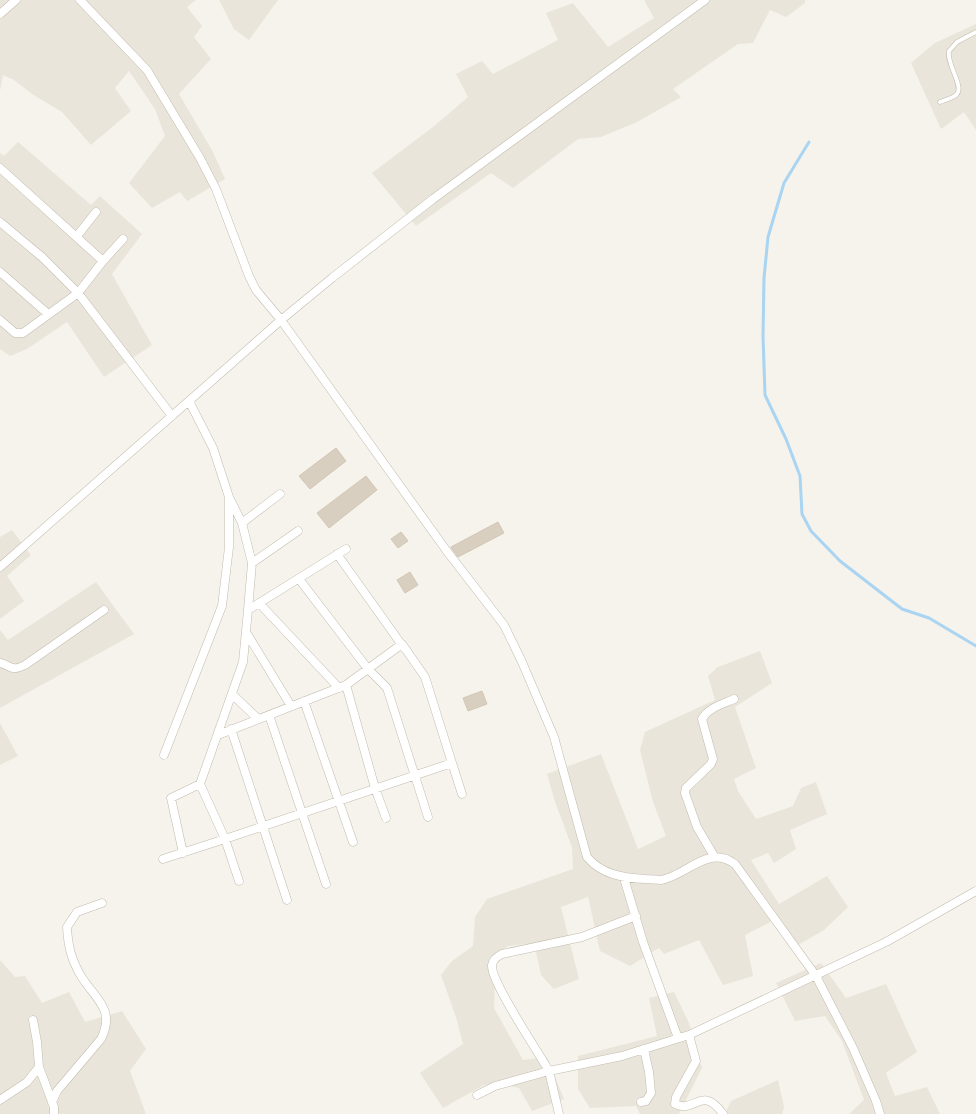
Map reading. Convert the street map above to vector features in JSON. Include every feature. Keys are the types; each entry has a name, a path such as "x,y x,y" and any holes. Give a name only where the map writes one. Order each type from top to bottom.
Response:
{"street":[{"path":"0,14 16,0"},
{"path":"80,0 147,70 200,158 216,189 249,276 256,290 281,320 446,550 504,625 522,662 554,737 587,857 594,865 624,878 662,880 714,856 726,858 735,864 816,976 853,1048 876,1101 880,1114"},
{"path":"0,567 281,320 433,199 705,0"},
{"path":"0,168 103,261"},
{"path":"77,236 96,212"},
{"path":"0,222 42,257 78,293 172,416"},
{"path":"0,320 15,333 19,334 78,293 103,261 123,239"},
{"path":"0,272 48,314"},
{"path":"183,853 171,798 200,784 218,735 243,662 252,563 242,523 229,498 213,448 189,401"},
{"path":"242,523 280,494"},
{"path":"164,755 222,606 229,547 229,498"},
{"path":"252,563 298,531"},
{"path":"248,610 346,549"},
{"path":"337,554 416,664"},
{"path":"299,578 368,669 386,688 428,818"},
{"path":"259,603 342,687 386,818"},
{"path":"0,662 10,669 16,669 25,665 104,610"},
{"path":"246,632 292,706"},
{"path":"218,735 342,687 402,644"},
{"path":"402,644 425,677 462,794"},
{"path":"232,694 258,719"},
{"path":"714,856 697,827 685,793 686,788 711,764 713,759 702,719 705,714 713,708 734,699"},
{"path":"304,701 353,842"},
{"path":"269,715 326,884"},
{"path":"231,729 287,900"},
{"path":"163,859 452,763"},
{"path":"200,784 225,839 239,881"},
{"path":"624,878 643,942 678,1038"},
{"path":"477,1095 495,1086 549,1071 622,1056 689,1035 886,942 976,891"},
{"path":"52,1102 57,1090 101,1039 105,1031 107,1021 103,1005 81,977 68,950 67,927 77,912 102,902"},
{"path":"559,1114 549,1071 503,994 494,975 492,965 496,957 502,954 582,937 636,916"},
{"path":"33,1020 38,1042 39,1067 52,1102 54,1114"},
{"path":"689,1035 696,1061 688,1078 676,1097 675,1104 677,1106 689,1105 706,1100 714,1102 723,1114"},
{"path":"641,1102 646,1101 651,1093 649,1072 644,1049"},
{"path":"0,1100 27,1082 39,1067"}],"lane":[{"path":"940,102 956,95 959,90 949,62 949,51 958,42 976,32"}],"shaded area":[{"path":"0,0 196,0 187,7 202,26 194,37 211,59 179,94 213,152 225,179 187,201 180,192 152,208 129,183 165,136 155,109 129,71 115,88 131,111 91,145 62,112 32,94 14,80 3,75 0,91"},
{"path":"219,0 278,0 249,40 234,29"},
{"path":"644,0 805,0 805,3 786,17 770,10 753,43 738,44 673,89 681,97 637,122 601,137 578,139 513,188 491,173 416,226 372,173 433,127 468,97 456,74 482,61 493,74 558,40 546,13 573,3 608,47 654,18"},
{"path":"976,24 976,130 964,112 941,129 911,63 935,43"},
{"path":"18,142 91,205 100,196 142,234 112,274 152,345 104,377 67,322 27,349 10,356 0,349 0,153 4,156"},
{"path":"12,530 31,555 7,576 24,601 0,619 0,537"},
{"path":"96,582 134,634 0,708 0,630 8,640"},
{"path":"760,651 772,683 735,707 756,768 734,779 738,791 756,819 793,806 801,788 816,782 827,814 790,830 796,849 774,863 768,853 751,860 779,904 827,876 848,907 824,930 798,945 778,918 745,935 753,976 723,985 699,940 664,954 659,948 630,966 600,951 588,897 561,907 579,979 554,989 541,975 534,943 508,946 489,959 495,978 494,1008 523,1060 547,1057 564,1099 532,1111 519,1088 497,1083 484,1085 443,1108 420,1073 463,1044 456,1017 441,975 452,961 473,946 475,917 487,899 573,869 572,847 555,802 547,774 601,754 638,849 666,836 653,802 640,750 645,732 715,700 708,676 718,667"},
{"path":"0,723 18,756 0,765"},
{"path":"0,960 15,977 25,976 42,1003 69,992 85,1022 122,1011 146,1049 130,1071 146,1114 0,1114"},
{"path":"821,963 846,998 886,984 917,1052 886,1073 895,1096 927,1087 940,1114 849,1114 864,1100 842,1041 825,1016 795,1021 776,983"},
{"path":"674,992 689,1023 702,1068 679,1114 640,1114 636,1106 590,1108 578,1089 578,1056 657,1036 649,998"},
{"path":"778,1080 784,1107 782,1114 725,1114 731,1101"}],"building":[{"path":"336,448 346,461 310,489 299,476"},
{"path":"366,476 377,490 329,528 317,513"},
{"path":"498,522 504,533 458,557 452,549 451,547"},
{"path":"401,532 408,541 398,548 391,539"},
{"path":"410,572 418,585 405,593 397,580"},
{"path":"482,691 487,704 468,711 463,698"}],"waterway":[{"path":"809,142 784,183 768,237 764,278 763,336 765,395 786,439 800,476 802,514 811,531 840,561 902,609 929,618 976,646"}]}
